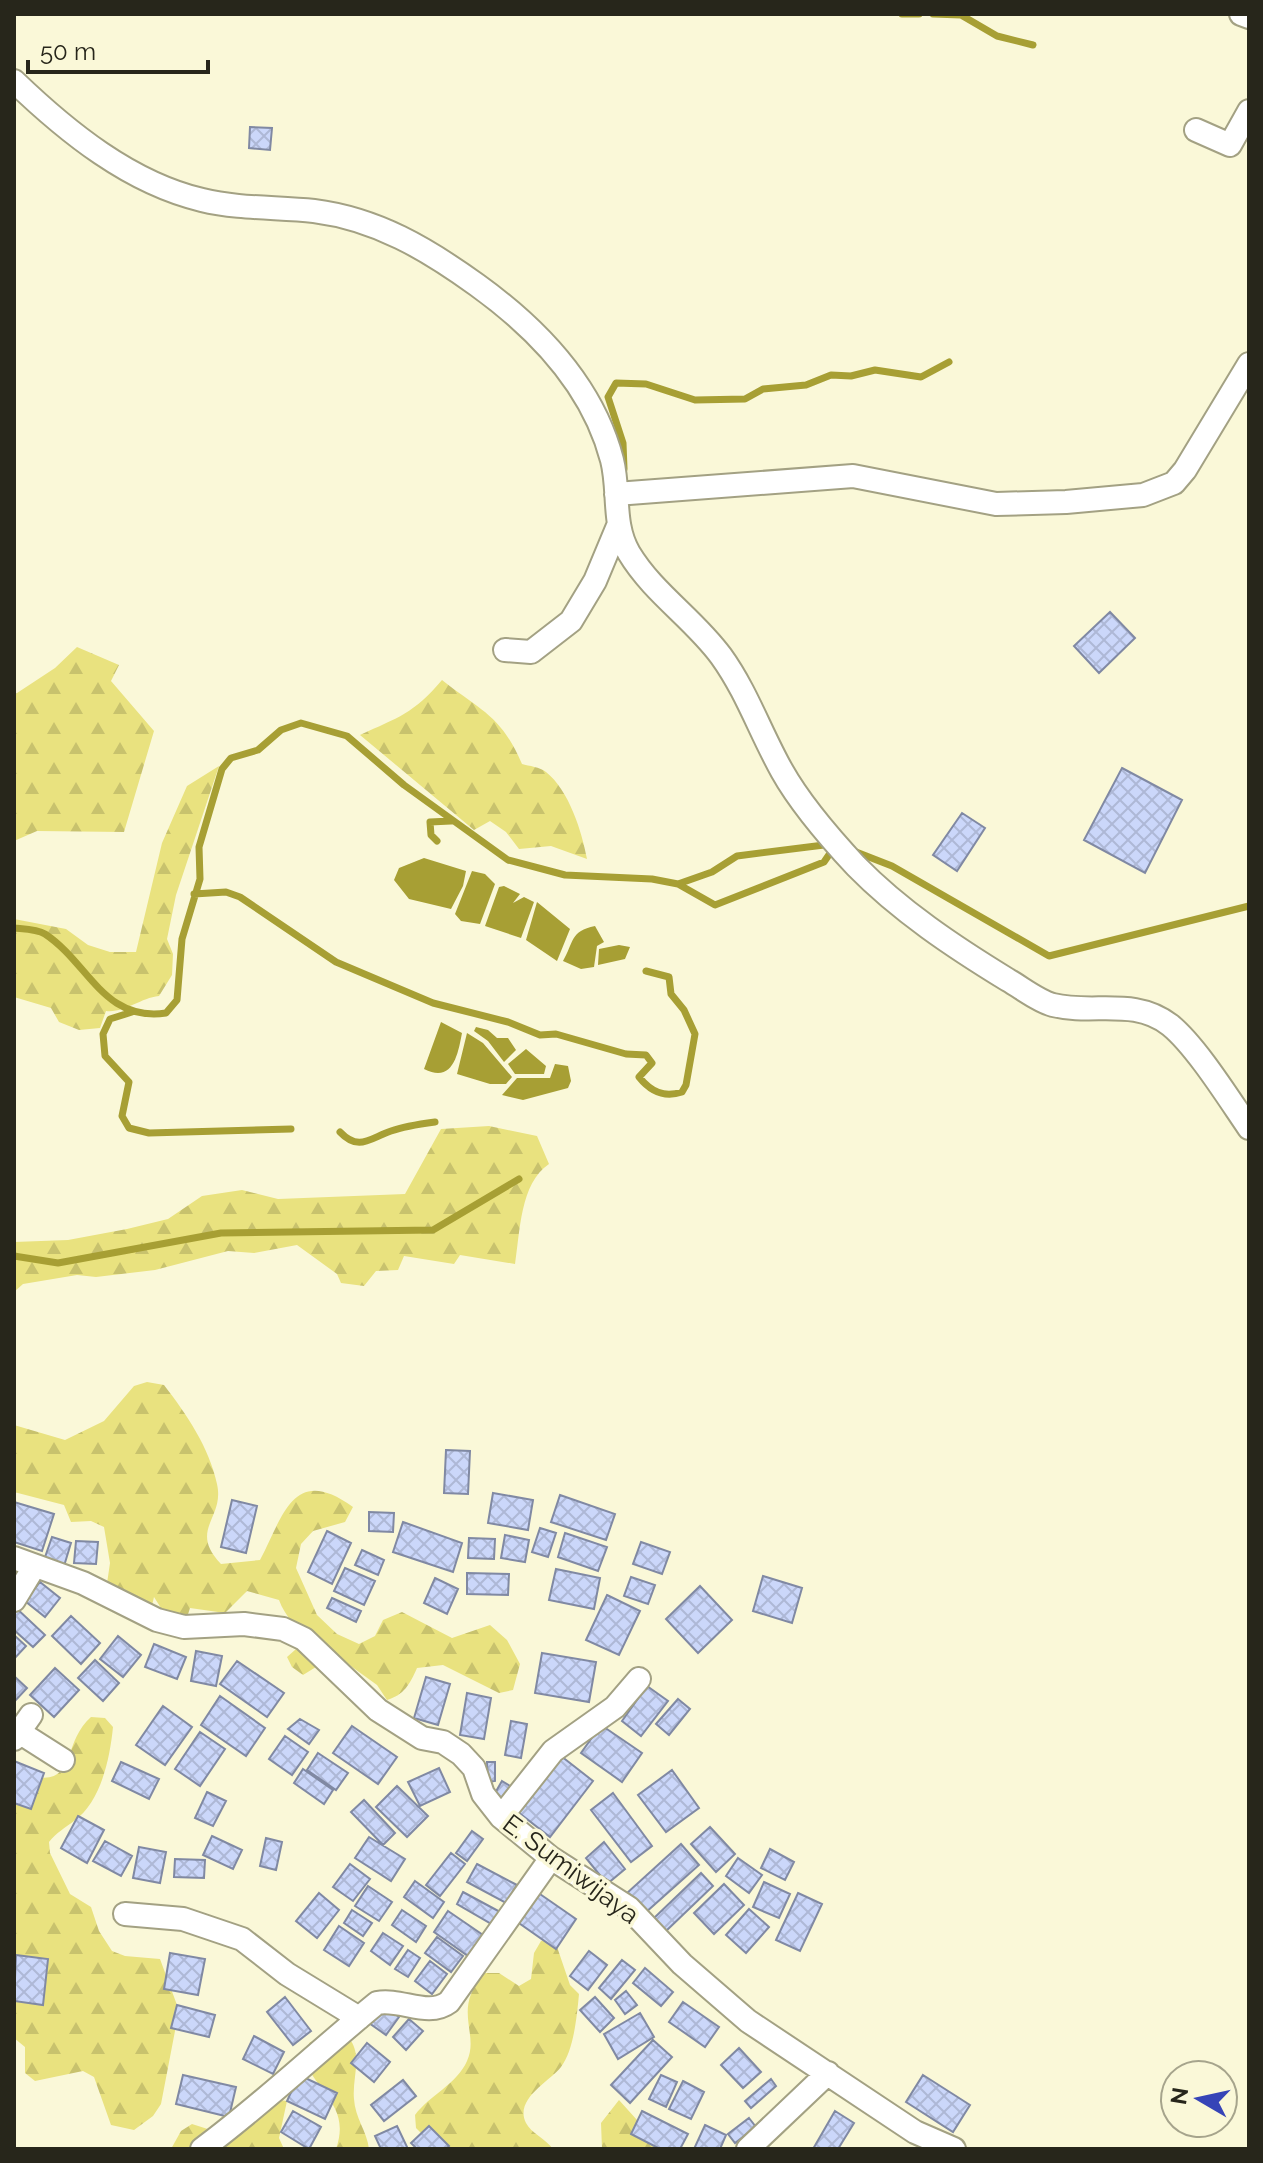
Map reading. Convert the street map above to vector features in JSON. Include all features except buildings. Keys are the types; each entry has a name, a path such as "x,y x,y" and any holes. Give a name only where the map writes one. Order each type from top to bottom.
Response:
{"street":[{"path":"1241,14 1249,17"},
{"path":"14,81 39,105 120,166 176,192 205,201 311,211 362,220 424,248 481,288 567,368 600,423 613,464 618,526 627,550 717,651 747,695 782,771 815,819 858,869 921,922 1050,1005 1145,1011 1171,1026 1249,1128"},
{"path":"1196,130 1230,145 1249,111"},
{"path":"616,494 853,476 996,504 1143,495 1174,483 1185,470 1249,364"},
{"path":"505,650 531,652 571,621 595,581 618,526"},
{"path":"14,1600 24,1562"},
{"name":"E. Sumiwijaya","path":"24,1562 83,1583 157,1620 184,1627 244,1624 283,1629 304,1639 378,1710 422,1738 443,1742 461,1754 474,1768 483,1794 501,1817 551,1858 629,1908 682,1964 748,2021 915,2132 954,2149"},
{"path":"501,1817 553,1751 615,1707 639,1679"},
{"path":"21,1729 63,1760"},
{"path":"202,2149 254,2110 377,2003 387,2001 429,2009 449,2002 551,1858"},
{"path":"125,1914 183,1919 242,1939 287,1974 359,2018"},
{"path":"748,2149 828,2073"}],"green space":[{"path":"77,647 119,665 111,681 154,731 124,832 37,831 14,841 14,695 55,668"},
{"path":"442,680 498,724 522,764 544,770 554,780 573,812 587,859 551,846 519,849 506,832 490,821 474,830 360,735 414,708"},
{"path":"219,766 176,895 167,939 173,954 172,975 159,996 120,1010 106,1011 100,1028 79,1030 59,1022 51,1008 14,997 14,919 66,929 88,945 110,952 136,952 162,843 187,786"},
{"path":"489,1126 537,1136 549,1164 539,1172 527,1196 515,1264 460,1255 454,1264 404,1256 398,1270 376,1271 364,1286 341,1283 337,1274 297,1245 254,1253 228,1251 155,1270 96,1277 77,1275 23,1284 14,1292 14,1242 68,1240 127,1229 168,1219 202,1196 242,1190 278,1199 405,1194 441,1129"},
{"path":"147,1382 164,1385 189,1420 209,1457 218,1496 207,1533 208,1542 221,1564 260,1560 284,1513 303,1493 316,1491 333,1495 353,1507 345,1522 313,1531 301,1544 296,1568 317,1615 337,1634 359,1644 375,1636 383,1620 402,1612 452,1638 490,1625 507,1640 520,1664 513,1690 499,1693 443,1665 417,1668 406,1688 387,1700 377,1685 341,1659 324,1662 303,1675 292,1667 287,1657 304,1642 279,1600 247,1591 225,1613 190,1608 185,1624 166,1616 154,1597 150,1614 105,1597 110,1563 104,1527 91,1521 71,1522 64,1505 14,1492 14,1425 65,1440 104,1421 134,1386"},
{"path":"91,1717 105,1718 113,1727 102,1778 83,1813 49,1842 50,1853 70,1894 91,1907 99,1931 112,1951 125,1956 160,1959 177,2005 161,2104 153,2116 134,2130 111,2125 94,2077 83,2071 35,2081 25,2073 25,2047 14,2038 14,1770 35,1777 50,1777 59,1773 74,1741"},
{"path":"554,1938 570,1985 579,1994 574,2032 561,2067 534,2092 525,2106 524,2114 528,2127 553,2149 437,2149 416,2128 415,2115 457,2076 467,2061 471,2040 468,2009 475,1986 485,1973 499,1973 519,1986 531,1979 534,1953 541,1941"},
{"path":"351,2041 354,2048 355,2106 369,2149 336,2149 339,2120 304,2055 310,2042"},
{"path":"272,2099 287,2101 279,2138 284,2149 171,2149 181,2131 192,2124 217,2132"},
{"path":"619,2100 637,2120 638,2132 667,2149 602,2149 601,2123"}],"shaded area":[{"path":"424,858 466,871 463,886 451,909 409,899 394,880 399,868"},
{"path":"472,871 485,874 495,884 480,924 461,921 455,914"},
{"path":"504,886 520,894 513,903 524,897 534,902 521,938 485,926 499,887"},
{"path":"537,902 570,929 557,961 526,940"},
{"path":"595,926 604,942 597,946 594,967 581,969 563,961 577,934"},
{"path":"619,945 630,947 625,959 598,965 599,949"},
{"path":"441,1022 462,1033 456,1058 448,1070 434,1073 424,1069"},
{"path":"476,1027 488,1030 497,1038 508,1038 516,1050 504,1062 488,1041 474,1031"},
{"path":"467,1033 483,1043 512,1077 506,1084 490,1084 457,1074"},
{"path":"526,1049 546,1066 544,1074 515,1074 508,1064"},
{"path":"555,1064 568,1066 571,1081 568,1088 523,1100 502,1095 517,1078 550,1078"}],"waterway":[{"path":"902,14 919,14"},
{"path":"933,14 961,15 997,36 1033,45"},
{"path":"624,469 623,443 608,397 616,383 646,384 695,400 745,399 763,389 806,385 831,375 851,376 875,370 921,377 949,362"},
{"path":"14,928 45,934 98,988 127,1009 166,1013 177,1000 182,939 200,879 199,847 222,769 231,758 258,750 281,730 301,723 347,736 404,785 508,860 565,875 652,879 678,884 715,905 824,862 835,846"},
{"path":"437,841 431,835 430,822 451,821"},
{"path":"678,884 712,872 737,856 832,844"},
{"path":"851,850 892,866 1049,956 1249,906"},
{"path":"194,894 226,892 240,897 336,962 433,1003 508,1022 540,1035 556,1034 626,1054 646,1055 652,1063 639,1077 653,1090 675,1094 682,1092 686,1085 695,1034 684,1010 671,994 669,977 646,971"},
{"path":"132,1012 110,1019 103,1034 105,1056 129,1082 122,1116 129,1128 149,1133 291,1129"},
{"path":"340,1132 353,1141 365,1142 391,1131 435,1122"},
{"path":"14,1256 58,1263 221,1233 433,1230 519,1179"}]}
